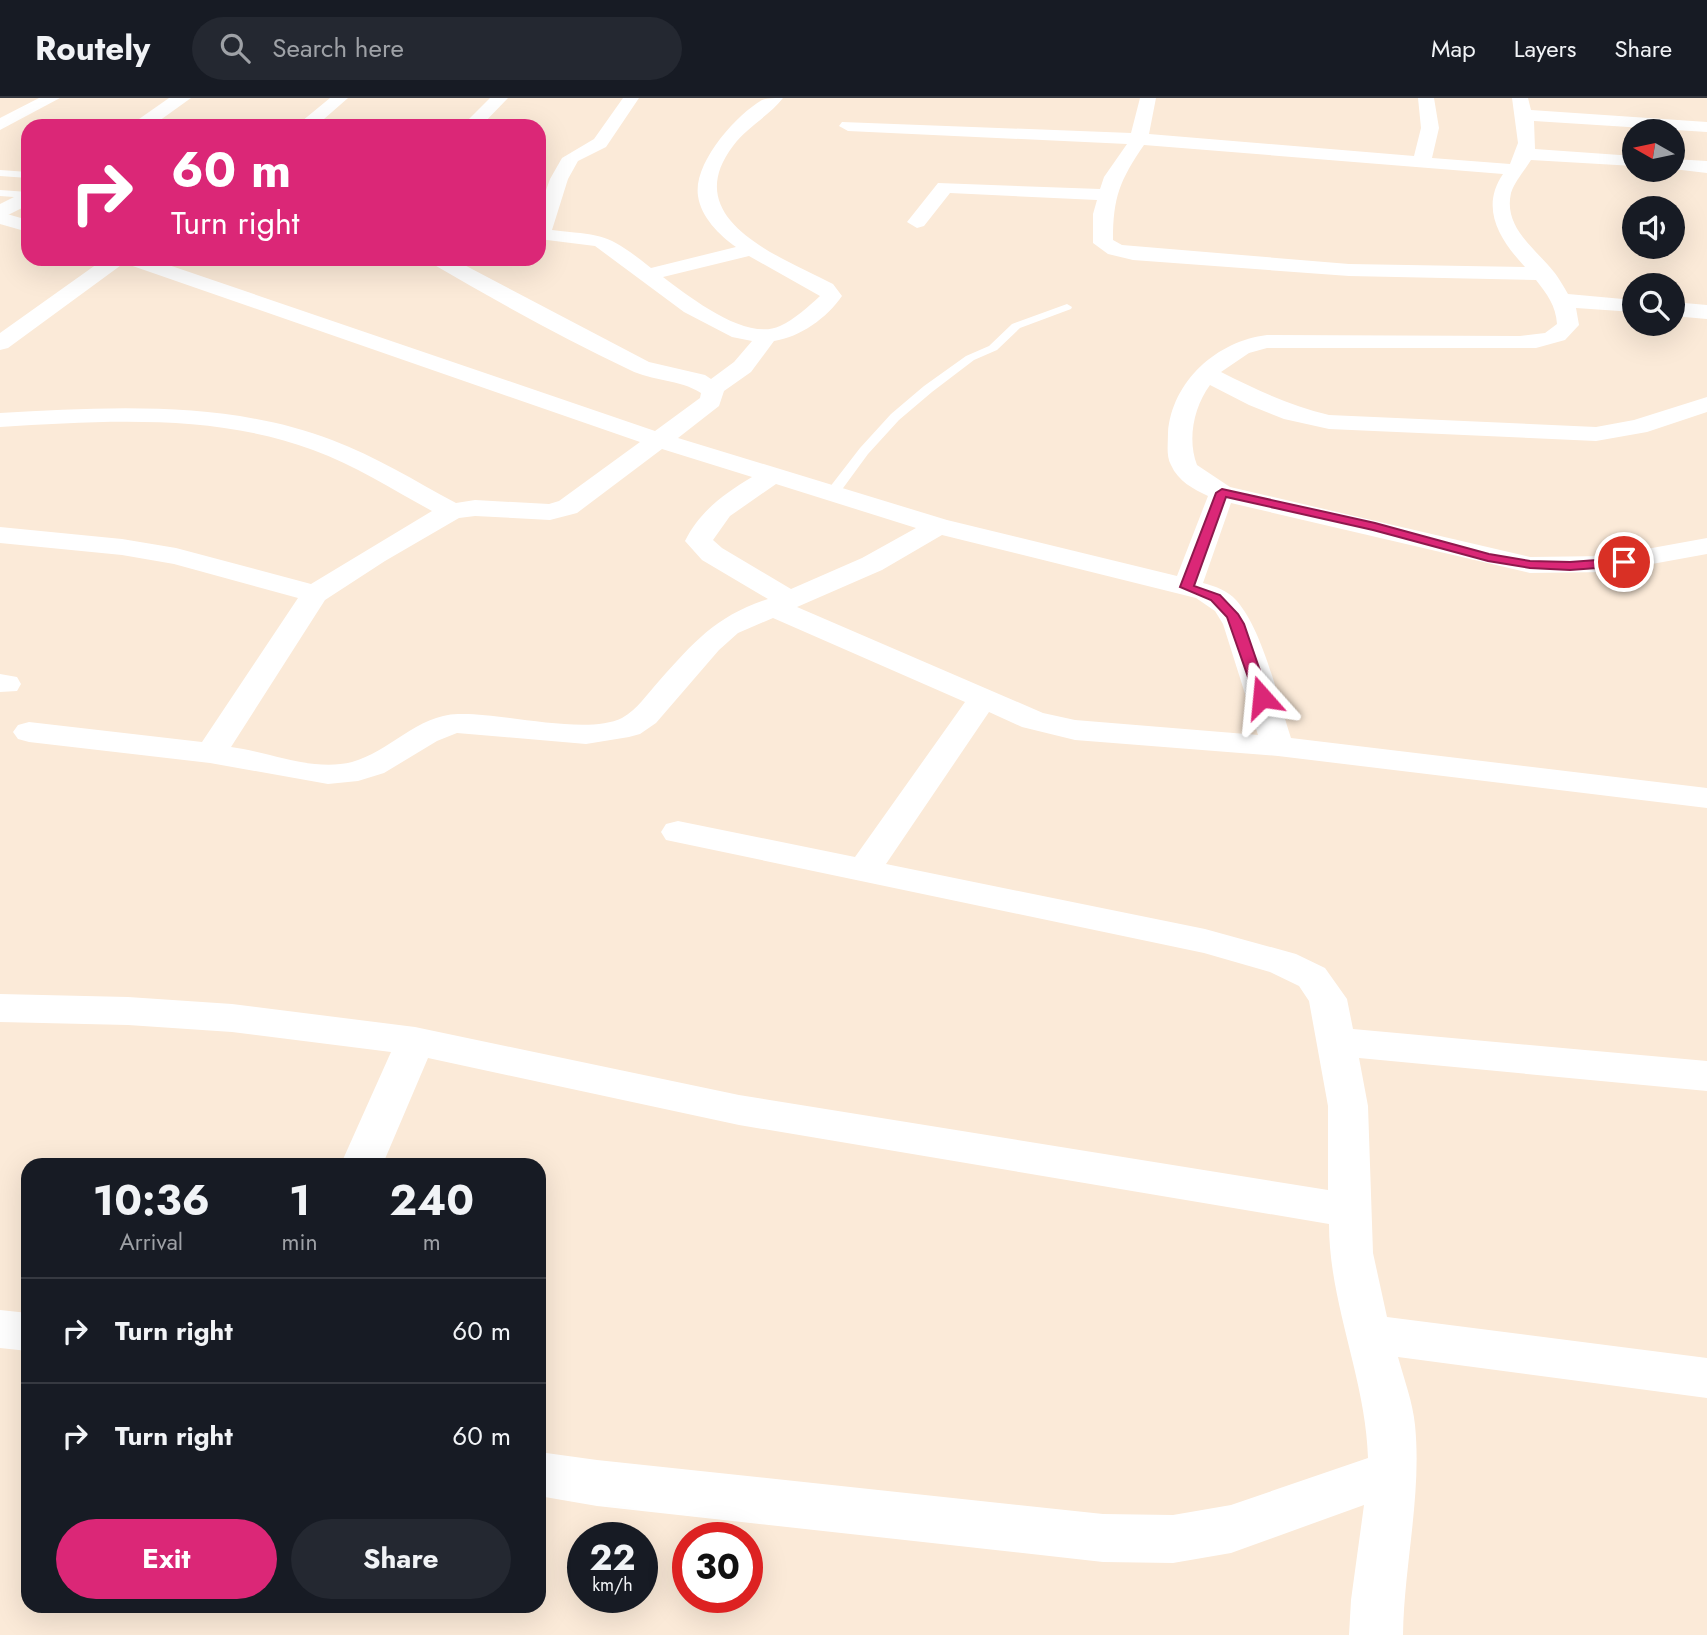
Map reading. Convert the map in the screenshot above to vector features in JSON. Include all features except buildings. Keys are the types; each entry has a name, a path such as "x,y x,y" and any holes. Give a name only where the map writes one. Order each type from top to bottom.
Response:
{"street":[{"path":"0,125 52,98"},
{"path":"150,119 182,98"},
{"path":"314,119 340,98"},
{"path":"478,119 500,98"},
{"path":"550,156 571,158 600,143 631,98"},
{"path":"546,235 600,241 671,296 704,315 748,334 766,336 783,333 827,302 831,296 825,289 752,249 726,230 709,205 705,180 718,154 733,134 775,98"},
{"path":"1148,98 1139,139 1112,177 1108,195 1101,232 1103,243 1115,250 1133,254 1349,270 1545,274"},
{"path":"1422,163 1430,128 1426,98"},
{"path":"1707,127 1522,106 1520,162 1500,198 1503,215 1520,249 1545,274 1568,314 1568,325 1562,332 1544,340 1488,345 1265,341 1244,347 1205,373 1191,392 1180,429 1183,464 1195,478 1222,493 1375,527 1488,557 1530,565 1608,564 1707,546"},
{"path":"848,126 1139,139 1422,163 1622,161"},
{"path":"546,219 559,179 571,158"},
{"path":"1685,165 1707,167"},
{"path":"917,222 939,191 945,187 1108,195"},
{"path":"0,215 21,201"},
{"path":"0,215 21,223"},
{"path":"646,275 752,249"},
{"path":"0,343 107,266"},
{"path":"152,266 428,360 570,412 938,526 1187,587 1216,597 1238,624 1278,746"},
{"path":"211,753 285,636 315,594 375,555 452,511 486,508 550,512 568,507 711,401 711,388 697,380 641,367 450,266"},
{"path":"1560,300 1622,305"},
{"path":"1685,310 1707,312"},
{"path":"711,388 741,370 759,351 766,336"},
{"path":"1205,373 1257,400 1293,414 1329,422 1375,426 1596,434 1628,431 1658,423 1707,404"},
{"path":"0,420 82,416 163,417 274,430 323,446 452,511"},
{"path":"774,474 722,510 704,526 699,541 712,554 781,604 1033,720 1075,730 1278,746 1707,798"},
{"path":"1187,587 1222,493"},
{"path":"29,732 211,753 314,774 341,774 365,770 383,763 436,727 456,723 586,734 629,727 645,716 708,644 728,627 872,564 938,526"},
{"path":"0,535 122,547 176,556 315,594"},
{"path":"865,869 983,698"},
{"path":"678,832 1205,941 1283,963 1312,977 1328,999 1338,1042 1348,1105 1351,1253 1357,1288 1391,1422 1393,1472 1377,1600 1376,1635"},
{"path":"0,1009 128,1011 232,1017 415,1041 739,1110 1351,1211"},
{"path":"364,1158 415,1041"},
{"path":"1338,1042 1707,1076"},
{"path":"0,1329 21,1331"},
{"path":"1370,1334 1707,1378"},
{"path":"546,1475 1103,1538 1173,1539 1231,1529 1393,1472"}],"lane":[{"path":"0,173 21,174"},
{"path":"0,194 21,196"},
{"path":"833,492 864,451 895,417 928,389 970,358 993,348 1016,326 1067,307"}],"route":[{"path":"1262,697 1238,624 1216,597 1187,587 1222,493 1313,512 1488,557 1530,565 1570,566 1624,562"}]}
